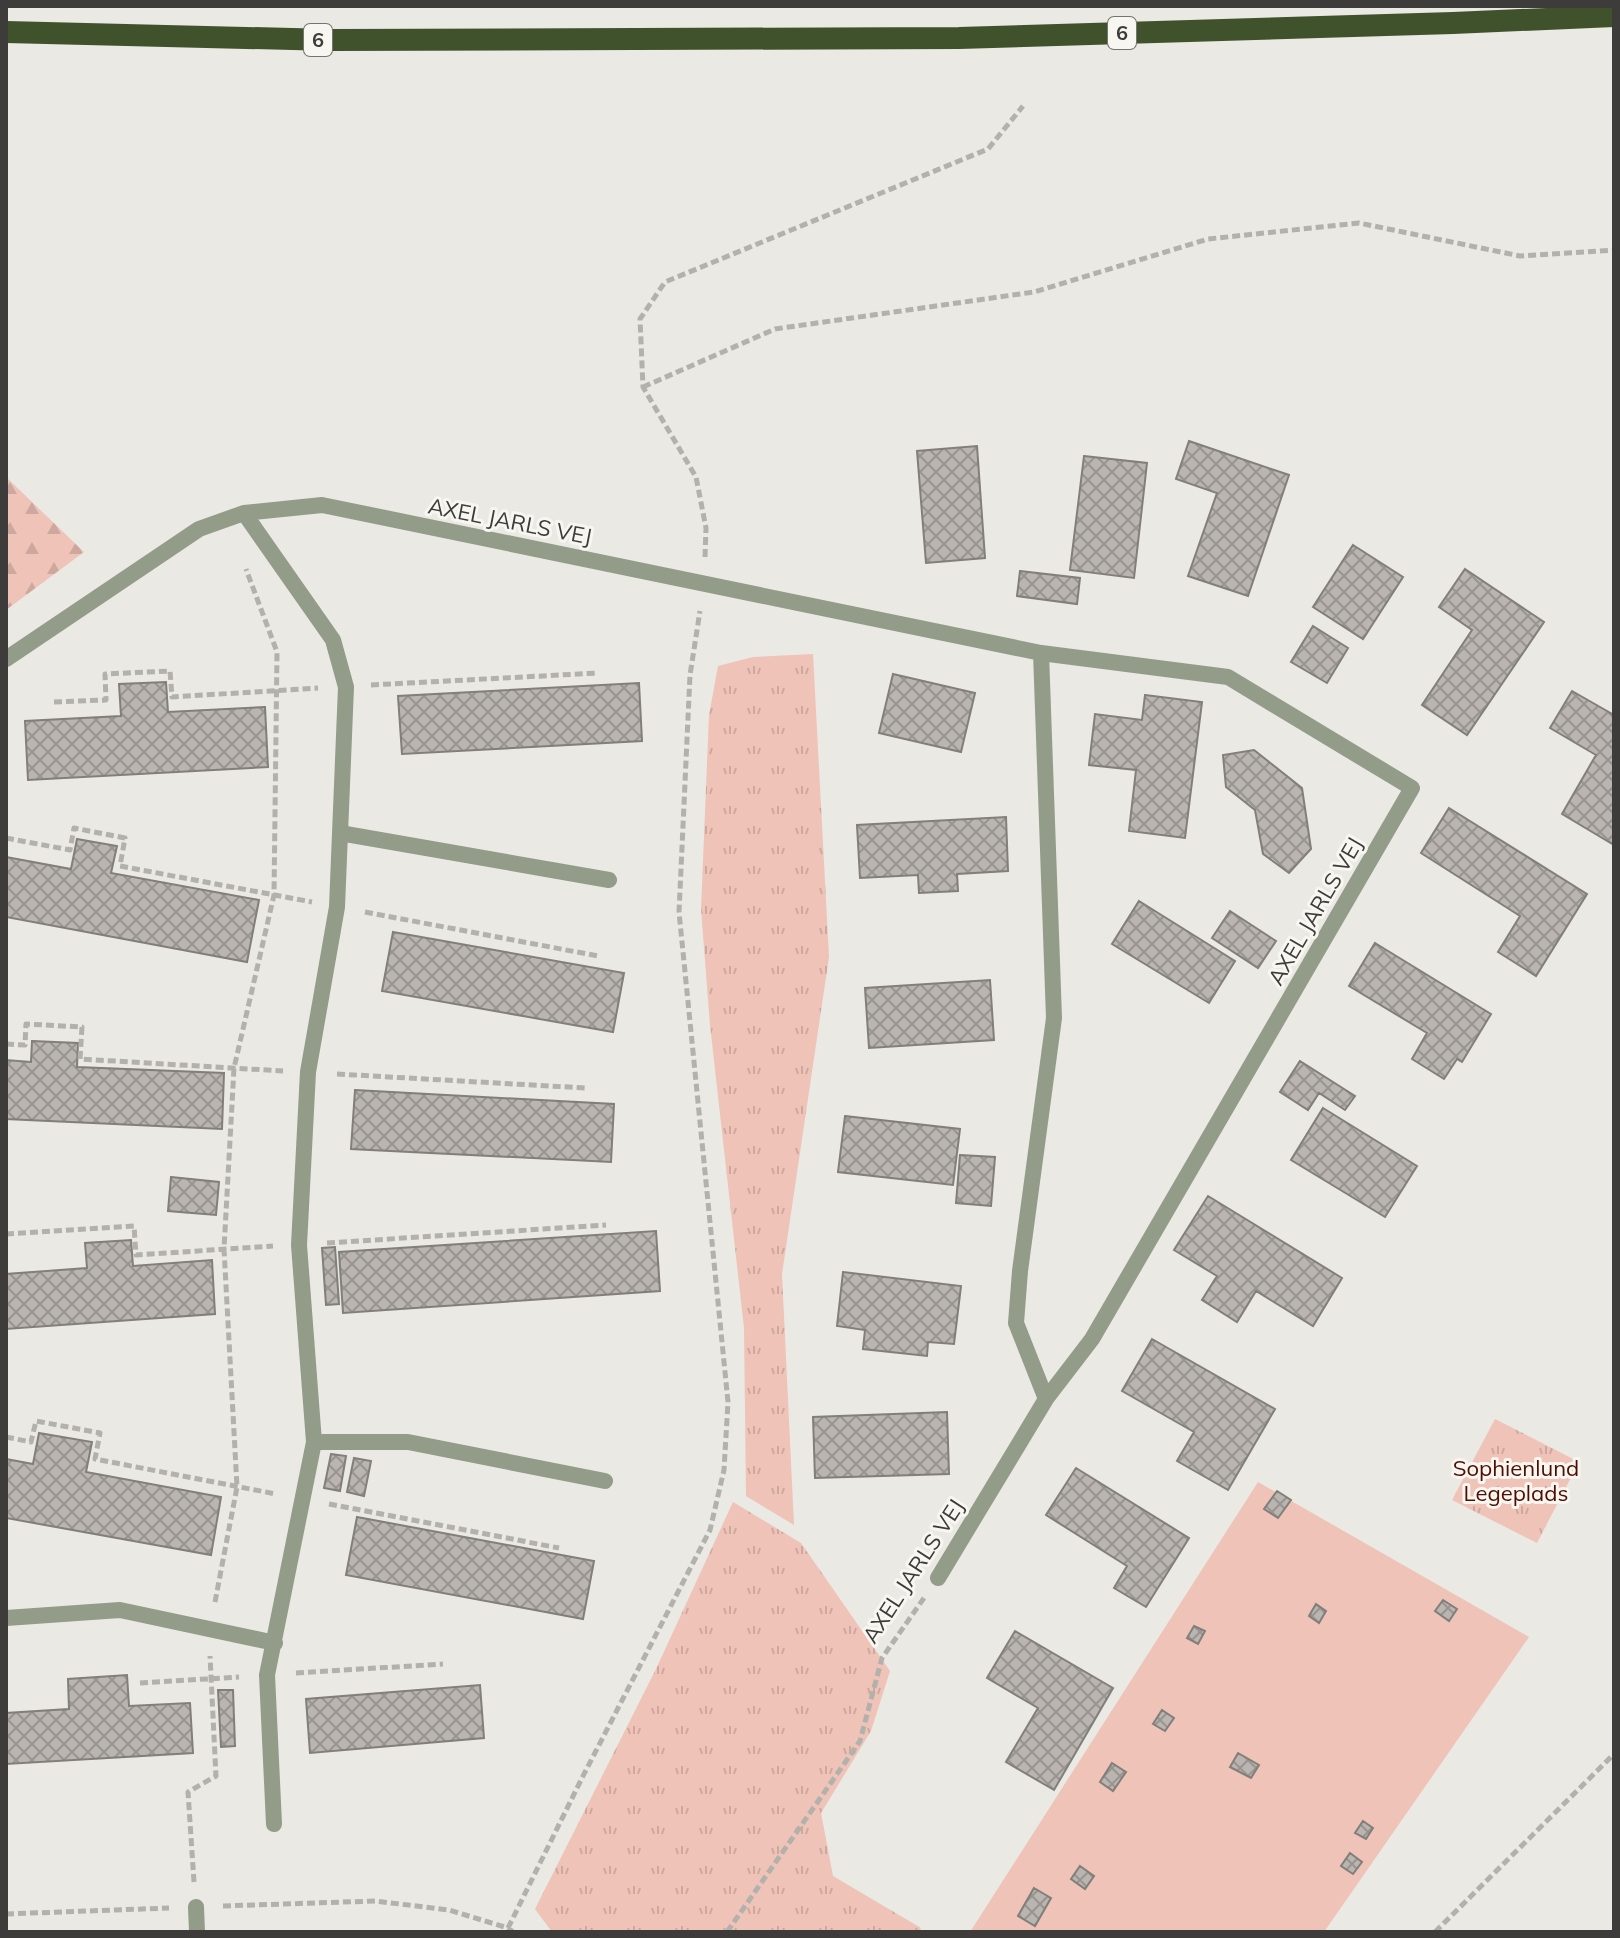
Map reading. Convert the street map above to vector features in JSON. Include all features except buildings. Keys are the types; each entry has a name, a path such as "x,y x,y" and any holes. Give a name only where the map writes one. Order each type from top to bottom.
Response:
{"highway":[{"name":"6","path":"6,32 331,40 959,38 1614,16"}],"street":[{"name":"AXEL JARLS VEJ","path":"6,659 199,529 244,513 322,505 1041,653 1228,677 1412,788 1092,1339 1046,1399 938,1578"},
{"path":"244,513 333,640 346,687 337,907 308,1072 299,1245 314,1442 267,1675 274,1824"},
{"path":"1041,653 1054,1018 1020,1271 1016,1323 1046,1399"},
{"path":"340,833 609,880"},
{"path":"314,1442 408,1442 605,1481"},
{"path":"6,1618 120,1610 275,1643"},
{"path":"196,1907 197,1932"}],"path":[{"path":"6,1914 375,1901 449,1910 511,1930 583,1776 710,1530 724,1470 728,1402 679,912 690,675 704,583 706,528 696,477 643,387 640,319 665,282 988,149 1023,106"},
{"path":"643,387 775,329 1034,292 1208,239 1359,223 1520,256 1614,250"},
{"path":"214,1607 237,1487 224,1249 234,1068 274,895 277,652 236,543 244,513"},
{"path":"54,702 106,700 105,674 170,671 172,697 598,673"},
{"path":"6,838 70,850 74,828 125,838 120,866 598,956"},
{"path":"6,1044 25,1045 26,1024 82,1027 80,1059 585,1088"},
{"path":"6,1437 31,1442 36,1421 100,1433 95,1459 559,1548"},
{"name":"AXEL JARLS VEJ","path":"727,1932 860,1741 882,1658 938,1578"},
{"path":"196,1907 188,1792 216,1776 210,1650"},
{"path":"294,1673 443,1664"},
{"path":"140,1683 248,1676"},
{"path":"1435,1932 1614,1754"}],"green space":[{"path":"6,477 84,552 6,610"},
{"path":"813,654 829,957 782,1274 794,1525 746,1496 744,1328 710,1025 701,909 709,715 718,666 753,657"},
{"name":"Sophienlund Legeplads","path":"1495,1419 1579,1462 1537,1543 1452,1500"},
{"path":"1258,1482 1529,1637 1324,1932 970,1932"},
{"path":"733,1502 801,1543 890,1671 871,1731 821,1813 833,1876 921,1928 919,1932 552,1932 535,1909 656,1669"}]}
